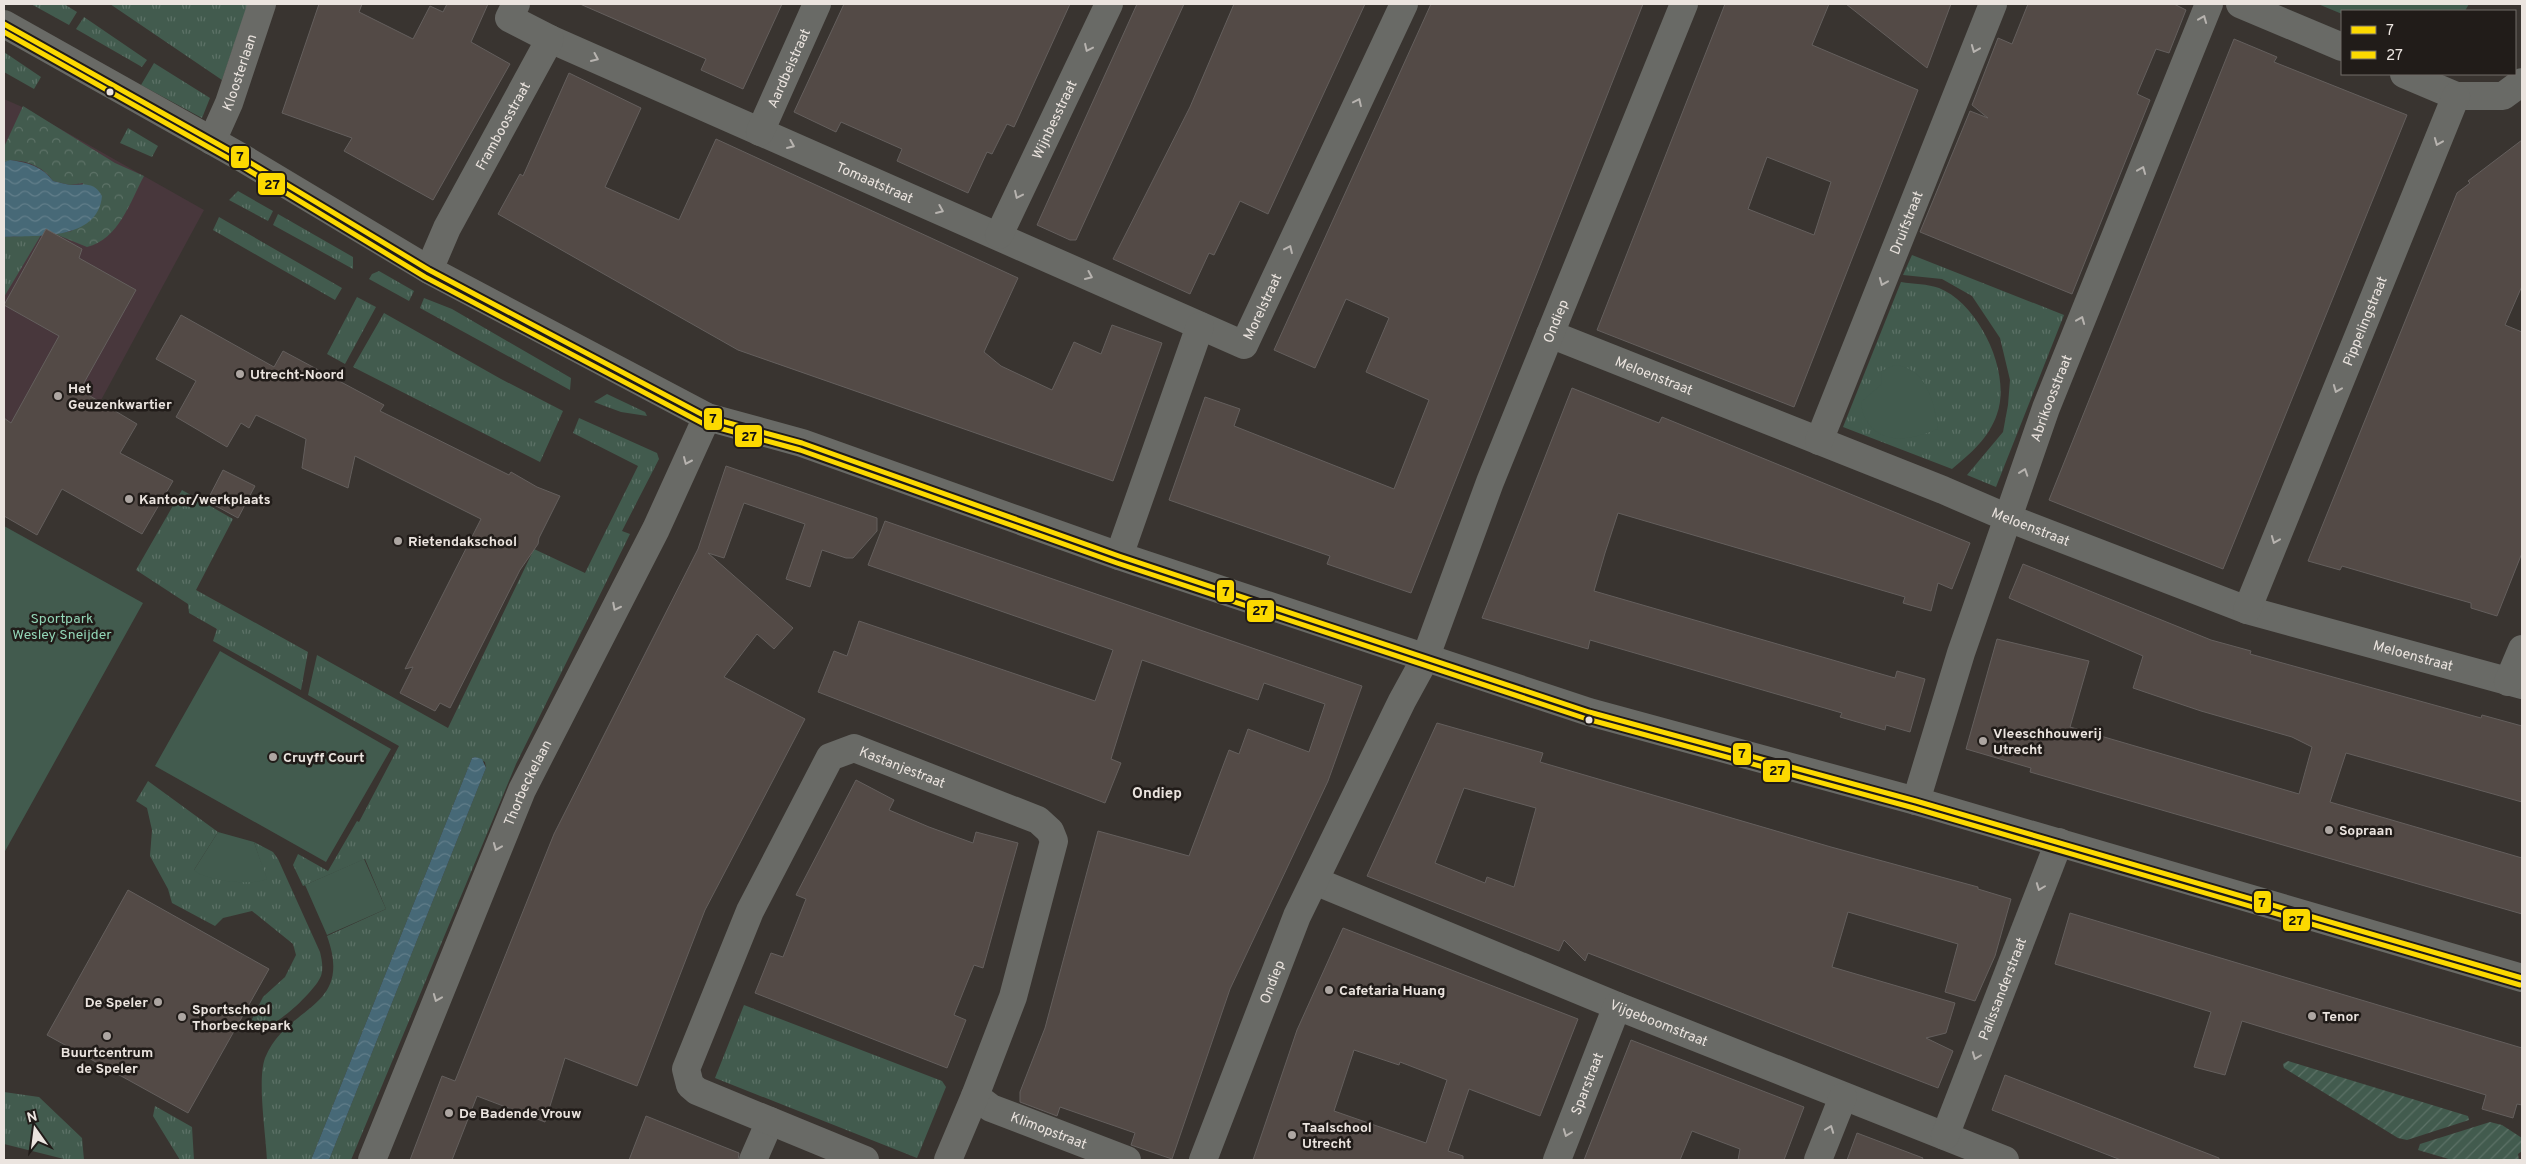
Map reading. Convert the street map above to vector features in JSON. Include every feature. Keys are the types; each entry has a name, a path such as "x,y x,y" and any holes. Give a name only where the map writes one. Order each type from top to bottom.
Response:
{"street":[{"name":"Kloosterlaan","path":"212,141 229,103 262,4"},
{"path":"516,4 509,18 550,39"},
{"name":"Aardbeistraat","path":"760,132 817,4"},
{"name":"Wijnbesstraat","path":"999,235 1109,4"},
{"name":"Morelstraat","path":"1200,326 1244,345 1404,4"},
{"name":"Ondiep","path":"1203,1160 1297,916 1402,701 1425,659 1490,482 1684,4"},
{"name":"Druifstraat","path":"1819,441 1993,4"},
{"name":"Abrikoosstraat","path":"1916,801 1961,654 2046,408 2209,4"},
{"path":"2240,4 2341,48"},
{"path":"4,24 212,141 430,270 707,417 802,443 1119,556 1589,712 1916,801 2522,978"},
{"name":"Tomaatstraat","path":"550,39 999,235 1200,326"},
{"name":"Framboosstraat","path":"430,270 447,228 550,39"},
{"path":"2406,75 2456,96 2503,96 2522,82"},
{"name":"Pippelingstraat","path":"2247,610 2456,96"},
{"path":"1119,556 1200,326"},
{"name":"Meloenstraat","path":"1550,334 1943,490 2008,518 2247,610 2515,684"},
{"name":"Thorbeckelaan","path":"372,1160 522,790 656,528 707,417"},
{"path":"2515,684 2522,648"},
{"name":"Kastanjestraat","path":"865,1160 697,1091 690,1085 686,1069 750,911 792,829 830,757 854,748 1038,820 1050,831 1054,841 1013,997 948,1160"},
{"name":"Palissanderstraat","path":"1945,1136 2058,842"},
{"name":"Vijgeboomstraat","path":"1315,881 1617,1006 2005,1160"},
{"name":"Sparstraat","path":"1557,1160 1617,1006"},
{"name":"Klimopstraat","path":"975,1096 991,1108 1127,1160"},
{"path":"1818,1160 1843,1097"},
{"path":"753,1160 770,1121"}],"shaded area":[{"path":"4,99 20,106 204,210 100,402 37,534 4,516"}],"green space":[{"path":"31,4 64,4 77,12 69,25"},
{"path":"110,4 248,4 222,80"},
{"path":"2318,4 2469,4 2466,10 2341,10 2341,14"},
{"path":"84,17 147,60 142,67 76,29"},
{"path":"4,52 41,77 34,89 4,72"},
{"path":"154,63 210,98 202,118 141,85"},
{"path":"23,106 115,163 144,176 122,218 115,228 98,243 87,247 55,234 72,231 83,183 70,185 53,181 44,171 31,164 17,161 4,162 4,147"},
{"path":"128,128 158,146 152,157 120,143"},
{"path":"238,191 273,211 268,221 229,200"},
{"path":"278,214 353,257 353,269 273,225"},
{"path":"219,217 342,288 335,300 213,230"},
{"path":"41,235 4,297 4,237"},
{"path":"1912,255 2064,315 1996,487 1967,475 2003,432 2010,380 2000,338 1972,296 1942,279 1903,275"},
{"path":"379,271 414,291 409,301 369,279 372,274"},
{"path":"1901,282 1939,288 1954,296 1979,324 1996,360 2000,379 2000,397 1994,423 1979,444 1952,469 1843,427"},
{"path":"357,297 376,307 345,364 327,354"},
{"path":"424,298 452,309 571,378 570,390 420,308"},
{"path":"384,313 501,379 563,411 540,462 353,367"},
{"path":"1895,365 1915,372 1922,379 1931,398 1938,429 1910,437 1892,438 1875,431 1868,423 1863,412 1862,401 1882,384 1881,371"},
{"path":"607,394 645,412 647,416 621,412 594,402"},
{"path":"579,418 657,453 659,459 622,531 630,534 516,764 351,1160 329,1160 486,768 485,762 475,757 472,758 311,1160 267,1160 262,1093 265,1058 275,1040 325,993 332,979 333,960 327,936 386,909 365,859 303,886 293,865 298,854 328,871 357,821 359,822 399,746 308,695 317,655 448,728 534,549 585,573 638,466 573,433"},
{"path":"182,490 233,519 196,590 308,652 301,690 213,641 217,629 189,613 188,604 136,570"},
{"name":"Sportpark Wesley Sneijder","path":"4,526 143,603 4,853"},
{"name":"Cruyff Court","path":"220,651 391,749 326,862 155,766"},
{"path":"148,781 218,832 194,870 266,879 254,842 273,852 278,859 320,952 322,962 321,975 316,984 304,999 279,1020 265,1026 251,1021 263,997 285,977 296,955 293,944 252,911 223,918 215,926 172,903 168,889 150,856 152,830 147,808 136,801"},
{"path":"218,832 254,842 267,879 251,882 218,880 194,870"},
{"path":"364,859 386,909 327,935 305,885"},
{"path":"744,1005 942,1081 946,1087 917,1158 715,1078"},
{"path":"2288,1061 2468,1116 2469,1120 2407,1140 2398,1138 2284,1068 2283,1064"},
{"path":"4,1092 39,1097 82,1138 84,1160 68,1160 4,1144"},
{"path":"155,1106 192,1127 194,1160 180,1160 153,1116"},
{"path":"2490,1122 2502,1125 2522,1138 2522,1151 2518,1154 2519,1160 2452,1160 2418,1150 2420,1144"}],"water":[{"path":"10,160 34,166 53,181 70,185 92,186 102,196 98,211 90,221 64,233 4,237 4,162"},
{"path":"472,758 482,759 486,768 329,1160 311,1160"}],"building":[{"path":"319,4 362,4 359,12 413,39 430,6 443,12 447,4 488,4 471,42 510,64 433,200 344,151 352,138 282,113"},
{"path":"580,4 782,4 743,89 701,70 706,59"},
{"path":"844,4 1070,4 1014,127 1007,124 992,154 987,152 968,193 897,161 902,149 841,122 836,132 794,112"},
{"path":"1137,4 1184,4 1076,240 1070,240 1037,225"},
{"path":"1234,4 1365,4 1268,214 1240,201 1214,255 1209,253 1190,294 1113,259 1190,107"},
{"path":"1431,4 1643,4 1411,593 1327,564 1330,556 1169,500 1205,397 1240,409 1234,426 1394,489 1429,400 1366,372 1389,318 1346,299 1315,368 1274,350"},
{"path":"1725,4 1829,4 1812,45 1918,90 1794,407 1597,330","holes":["1767,157 1831,182 1814,235 1748,209"]},
{"path":"1846,4 1951,4 1927,68"},
{"path":"2028,4 2174,4 2186,10 2169,53 2156,49 2137,94 2150,100 2072,294 1920,232 1970,111 1988,118 1972,105 1998,38 2012,44"},
{"path":"2234,39 2277,57 2274,62 2407,115 2223,569 2049,500"},
{"path":"569,73 641,108 605,187 679,220 716,139 1018,278 984,352 1001,366 1052,390 1074,342 1101,354 1112,325 1162,343 1113,481 738,350 498,214 520,174 523,176"},
{"path":"2522,140 2522,286 2505,325 2522,332 2522,553 2497,616 2471,608 2471,603 2342,566 2340,570 2308,561 2457,193 2470,183 2468,181"},
{"path":"46,229 82,249 79,258 136,290 80,390 137,424 120,453 173,481 142,534 62,489 37,535 4,516 4,418 11,423 59,336 4,305"},
{"path":"181,315 274,367 283,351 384,405 380,411 509,475 511,472 537,487 560,496 539,538 538,544 520,570 450,708 440,703 435,711 400,693 413,667 405,669 481,519 355,456 348,488 302,468 306,439 256,415 249,428 241,423 227,447 176,417 196,381 156,359"},
{"path":"1572,388 1659,423 1662,417 1970,543 1952,589 1938,583 1931,611 1903,603 1905,597 1618,513 1605,553 1594,591 1895,678 1897,671 1925,679 1910,732 1886,725 1885,730 1840,717 1842,713 1590,640 1588,649 1482,618"},
{"path":"726,466 877,518 877,531 853,558 846,558 822,550 810,587 786,579 805,524 744,503 724,558 708,553 793,628 774,649 757,634 724,677 805,719 705,910 637,1086 565,1058 545,1122 477,1096 452,1160 410,1160 442,1076 455,1081 554,834 698,549"},
{"path":"223,470 255,486 238,518 207,501"},
{"path":"885,521 1362,686 1328,781 1230,989 1172,1159 1131,1145 1135,1133 1060,1107 1057,1116 1020,1102 1020,1092 1045,1028 1098,831 1189,856 1229,750 1239,754 1248,729 1309,752 1325,704 1264,683 1258,700 1142,660 1111,759 1121,763 1105,803 818,692 834,651 847,656 859,621 1095,701 1113,650 868,565"},
{"path":"2023,564 2211,640 2251,651 2250,654 2481,718 2482,715 2522,726 2522,802 2346,753 2330,802 2522,858 2522,914 2030,772 2031,768 1966,749 1997,639 2089,661 2070,727 2299,794 2312,747 2292,737 2201,711 2133,688 2143,656 2009,598"},
{"path":"1437,723 1543,753 1540,762 1831,847 1978,887 1978,889 2011,899 1995,956 1975,1001 1945,992 1958,944 1848,912 1832,967 1955,1003 1946,1033 1926,1038 1953,1051 1938,1088 1588,953 1585,961 1564,940 1559,951 1367,876","holes":["1464,788 1536,808 1514,887 1487,877 1485,883 1435,863"]},
{"path":"856,780 894,800 889,810 929,827 973,843 976,832 1018,843 983,968 974,965 954,1015 966,1020 947,1068 755,993 771,953 783,957 806,899 796,895"},
{"name":"De Speler","path":"128,890 269,969 188,1113 47,1035"},
{"name":"Tenor","path":"2070,913 2522,1048 2522,1105 2517,1104 2513,1118 2482,1109 2486,1095 2242,1021 2225,1075 2194,1067 2211,1012 2055,964"},
{"path":"1343,928 1578,1019 1540,1116 1469,1089 1448,1151 1463,1156 1463,1160 1253,1160 1297,1030","holes":["1354,1050 1399,1065 1400,1062 1447,1080 1426,1143 1334,1111"]},
{"path":"1631,1040 1804,1107 1784,1160 1738,1160 1740,1149 1692,1131 1680,1160 1584,1160"},
{"path":"2005,1075 2219,1158 2219,1160 2121,1160 1992,1110"},
{"path":"646,1116 739,1153 738,1160 629,1160"},
{"path":"1857,1133 1923,1158 1922,1160 1847,1160"}],"transit line":[{"name":"7","path":"4,24 239,156 429,270 707,417 802,443 1119,556 1589,712 1916,801 2522,978"},
{"name":"27","path":"4,32 235,162 425,277 704,424 800,450 1117,563 1587,719 1914,808 2520,985"}],"place":[{"name":"Utrecht-Noord","path":"240,374"},
{"name":"Het Geuzenkwartier","path":"58,396"},
{"name":"Kantoor/werkplaats","path":"129,499"},
{"name":"Rietendakschool","path":"398,541"},
{"name":"Vleeschhouwerij Utrecht","path":"1983,741"},
{"name":"Cruyff Court","path":"273,757"},
{"name":"Sopraan","path":"2329,830"},
{"name":"Cafetaria Huang","path":"1329,990"},
{"name":"De Speler","path":"158,1002"},
{"name":"Tenor","path":"2312,1016"},
{"name":"Sportschool Thorbeckepark","path":"182,1017"},
{"name":"Buurtcentrum de Speler","path":"107,1036"},
{"name":"De Badende Vrouw","path":"449,1113"},
{"name":"Taalschool Utrecht","path":"1292,1135"}],"district":[{"name":"Ondiep","path":"1157,793"}]}
